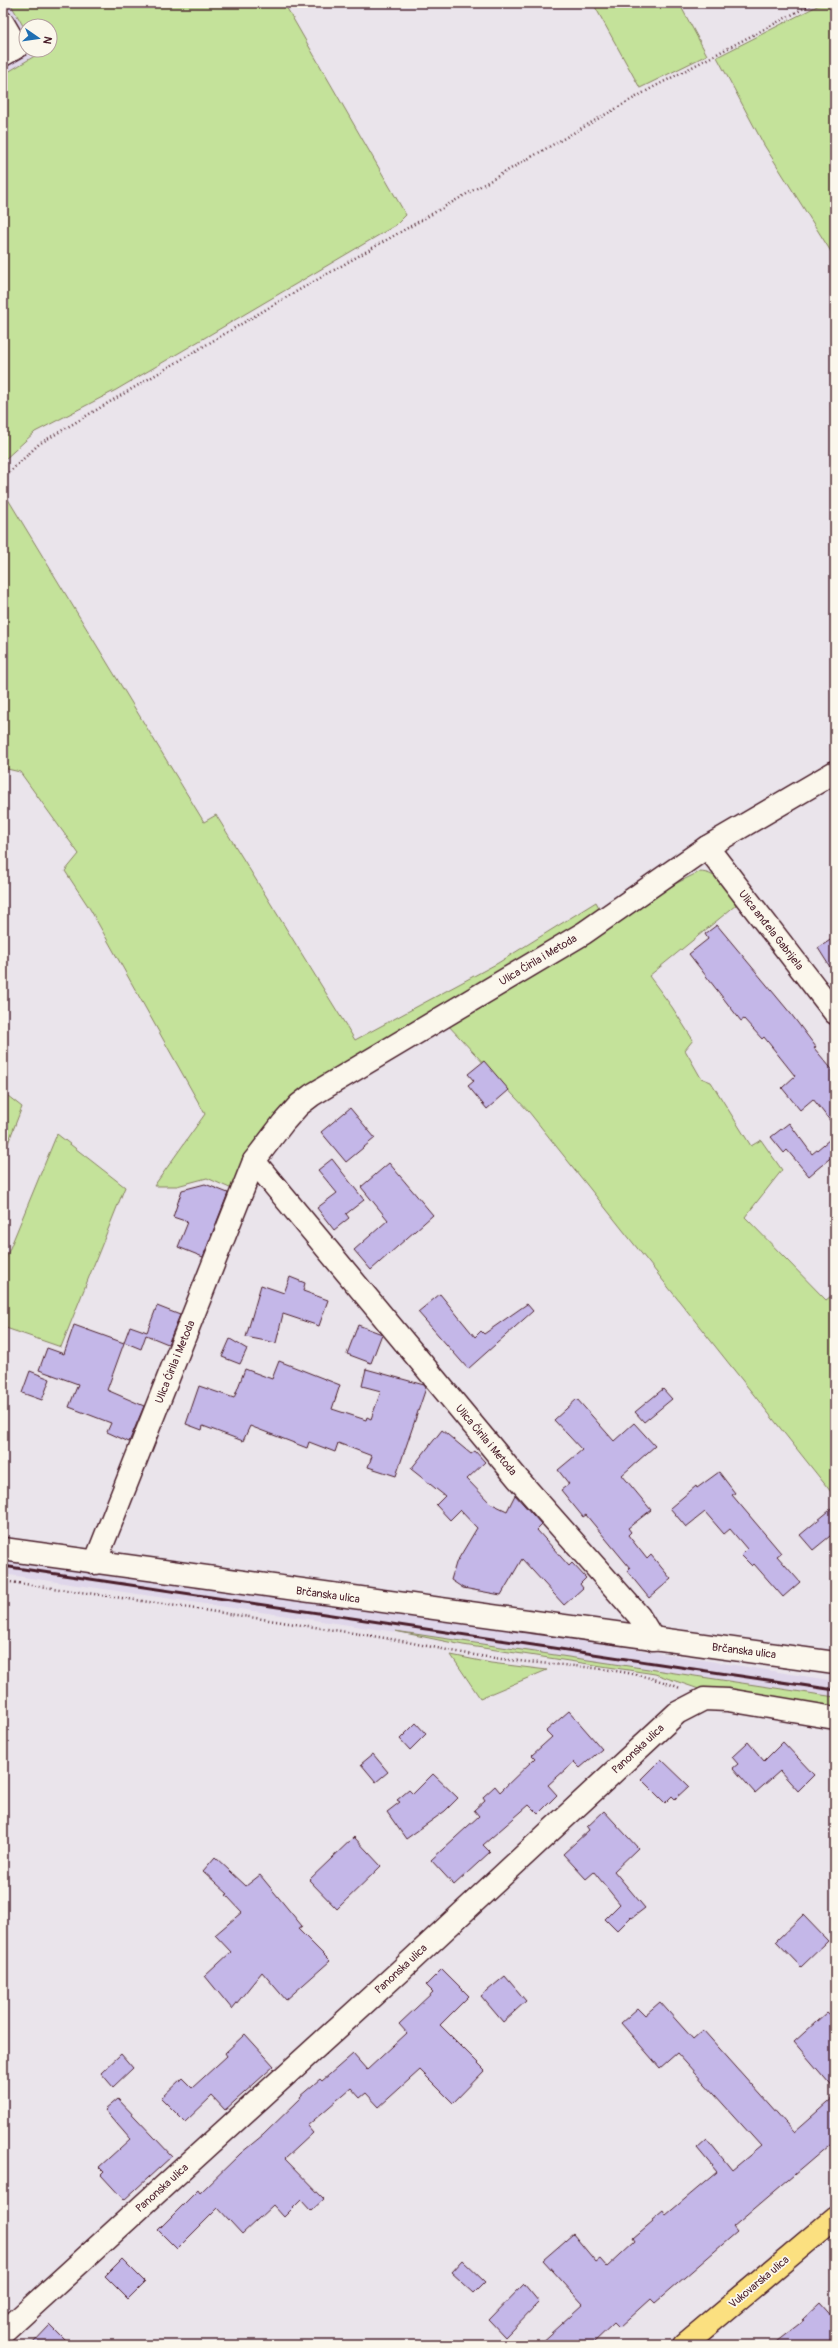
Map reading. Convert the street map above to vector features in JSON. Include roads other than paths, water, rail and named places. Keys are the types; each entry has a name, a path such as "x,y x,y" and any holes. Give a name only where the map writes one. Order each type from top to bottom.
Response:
{"main road":[{"name":"Vukovarska ulica","path":"684,2345 835,2218"}],"street":[{"path":"3,23 17,47 3,55"},
{"name":"Ulica Ćirila i Metoda","path":"95,1563 254,1161 299,1105 312,1095 584,933 707,847 835,772"},
{"name":"Ulica anđela Gabrijela","path":"707,847 835,1013"},
{"name":"Ulica Ćirila i Metoda","path":"254,1161 518,1479 639,1616 653,1639"},
{"name":"Brčanska ulica","path":"3,1549 95,1563 653,1639 835,1662"},
{"name":"Panonska ulica","path":"3,2333 401,1970 678,1713 704,1699 728,1700 835,1718"}],"railway":[{"path":"3,1566 835,1690"}]}
